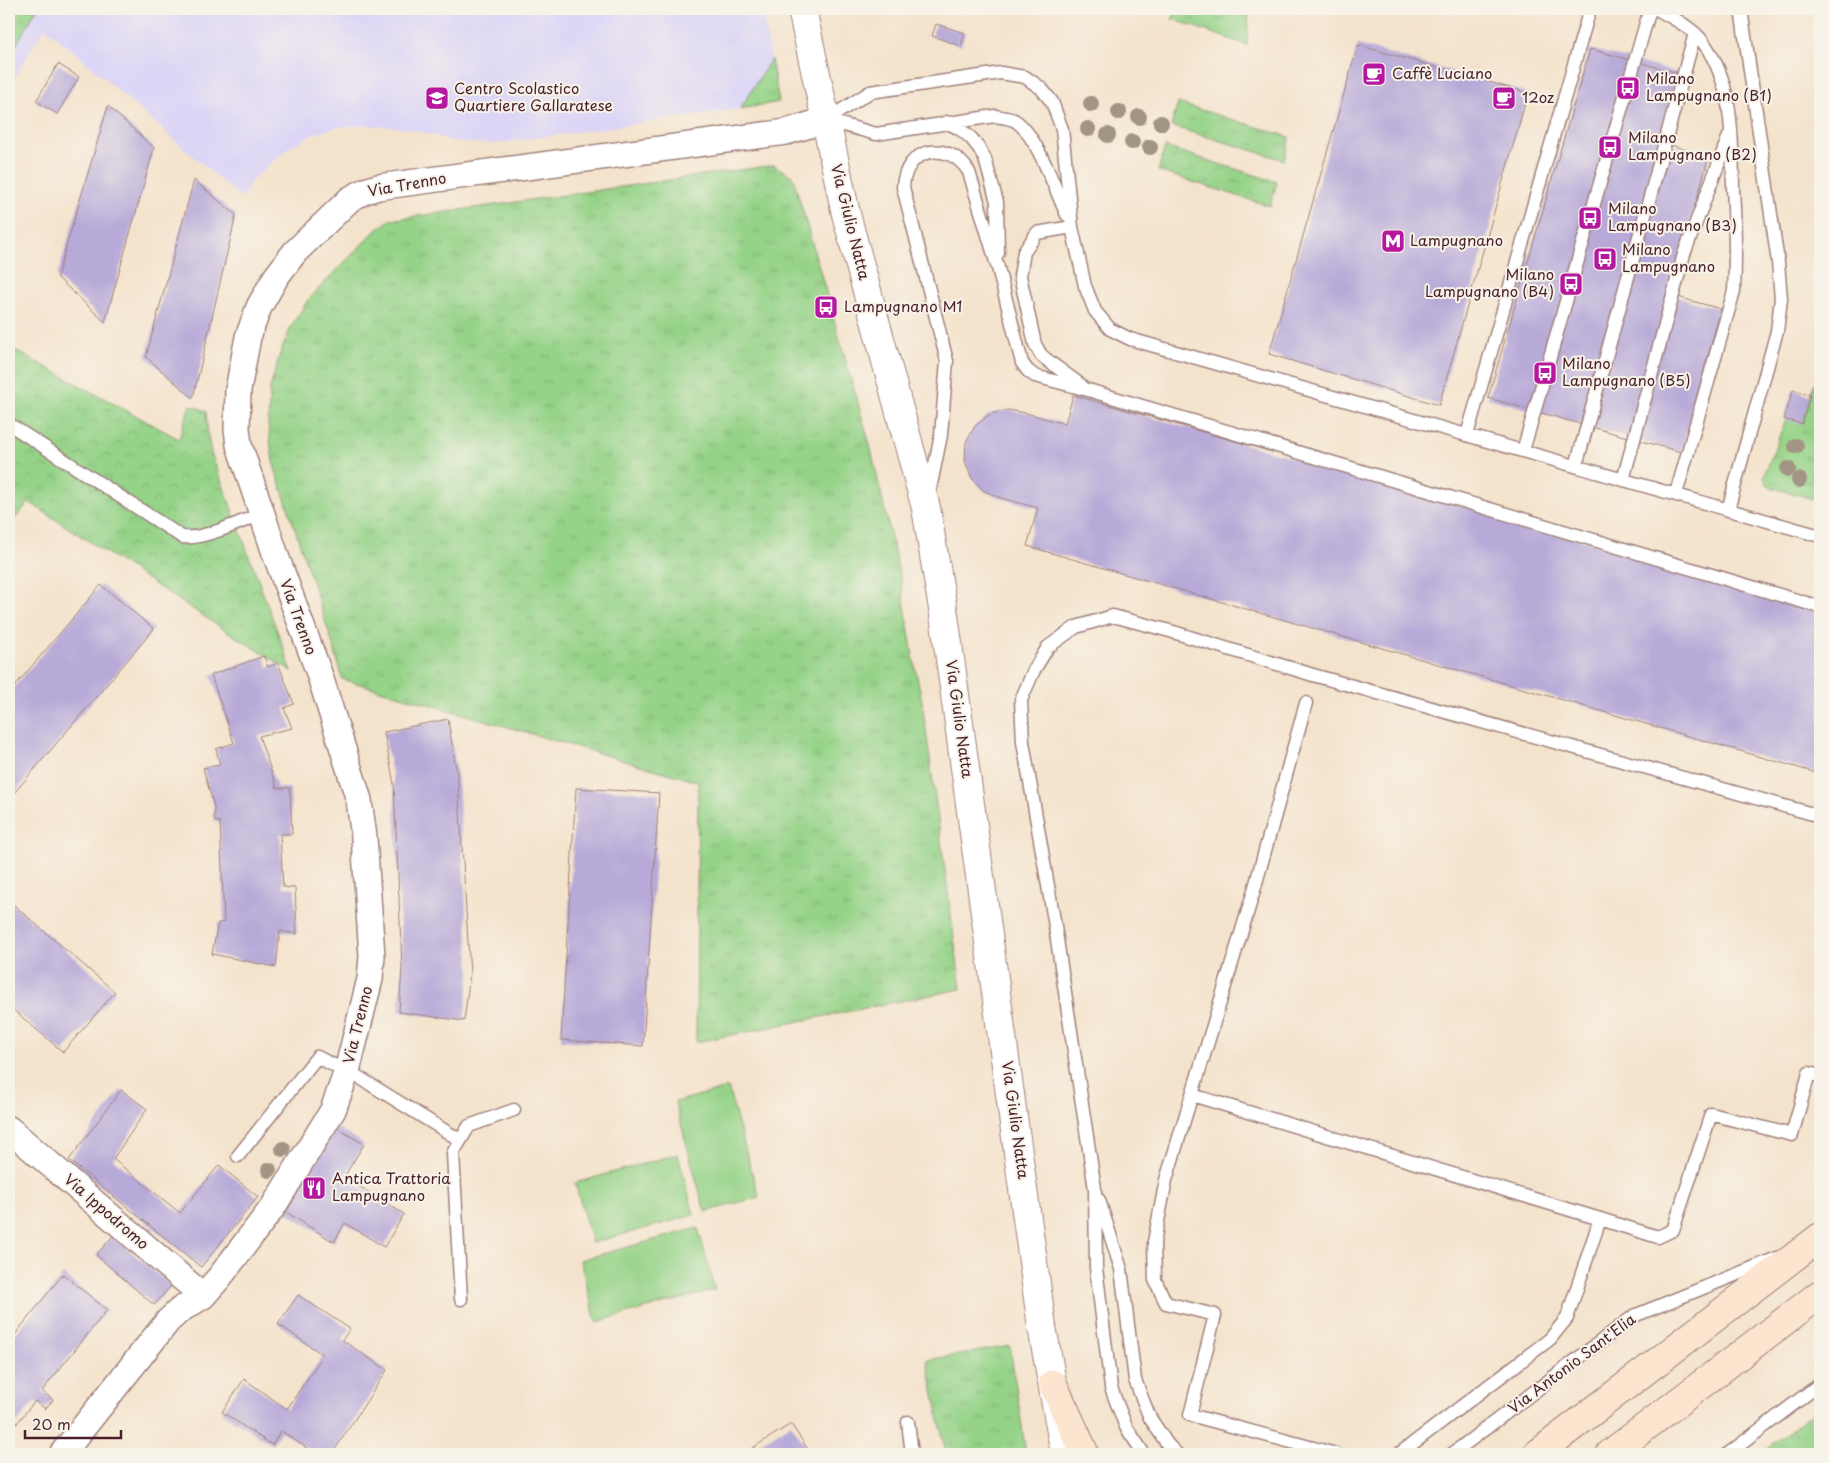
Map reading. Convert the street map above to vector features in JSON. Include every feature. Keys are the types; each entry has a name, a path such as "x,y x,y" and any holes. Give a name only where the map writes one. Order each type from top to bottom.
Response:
{"main road":[{"name":"Via Antonio Sant'Elia","path":"1537,1454 1816,1240"},
{"path":"1610,1454 1820,1294"},
{"path":"1053,1384 1070,1451"}],"street":[{"name":"Via Giulio Natta","path":"802,9 846,214 926,508 944,615 1042,1327 1053,1384"},
{"name":"Via Trenno","path":"62,1454 168,1321 180,1310 203,1296 273,1207 333,1110 347,1071 370,978 372,956 359,800 319,673 243,460 237,429 238,390 248,337 258,307 295,252 350,199 364,191 378,187 786,132 826,120"},
{"name":"Via Ippodromo","path":"9,1129 203,1296"}],"lane":[{"path":"1467,435 1590,9"},
{"path":"1523,451 1650,9"},
{"path":"1657,9 1695,33 1709,51 1718,72 1728,104 1731,132 1736,257 1734,291 1676,494"},
{"path":"1728,510 1777,331 1781,299 1778,262 1741,9"},
{"path":"1576,466 1695,33"},
{"path":"826,120 870,92 1001,73 1025,77 1041,88 1052,102 1062,128 1072,227 1085,286 1095,311 1110,328 1130,339 1820,536"},
{"path":"826,120 876,134 995,116 1014,120 1027,133 1041,157 1072,227"},
{"path":"946,122 960,129 971,138 985,159 997,202 998,268"},
{"path":"1623,480 1684,254 1731,132"},
{"path":"926,508 941,435 947,361 903,190 905,173 915,158 928,152 942,152 954,155 969,172 998,268 1020,357 1028,371 1035,376 1088,390 1820,607"},
{"path":"1072,227 1037,233 1024,252 1020,276 1035,344 1041,355 1088,390"},
{"path":"9,424 182,537 202,536 261,514"},
{"path":"1177,1454 1168,1445 1150,1418 1135,1380 1121,1269 1096,1189 1024,742 1022,700 1034,670 1048,647 1076,627 1114,616 1170,631 1313,675 1820,816"},
{"path":"1306,703 1254,894 1166,1180 1154,1242 1155,1280 1166,1303 1215,1315 1190,1415 1336,1454"},
{"path":"238,1156 317,1057 360,1078 460,1140"},
{"path":"1192,1096 1658,1238 1673,1230 1711,1114 1792,1135 1809,1073 1820,1076"},
{"path":"461,1299 453,1152 469,1126 514,1110"},
{"path":"1096,1189 1096,1268 1111,1388 1126,1427 1144,1454"},
{"path":"1399,1454 1550,1339 1567,1318 1600,1219"},
{"name":"Via Antonio Sant'Elia","path":"1452,1454 1634,1316 1816,1240"},
{"path":"1728,1454 1820,1384"},
{"path":"908,1422 912,1454"}],"shaded area":[{"name":"Centro Scolastico Quartiere Gallaratese","path":"9,9 762,9 771,59 740,109 493,144 455,142 419,131 394,127 365,125 338,127 311,135 290,147 252,180 242,199 45,27 9,87"}],"green space":[{"path":"9,9 37,9 9,57"},
{"path":"1177,9 1249,9 1247,45 1172,19"},
{"path":"771,59 779,102 740,109"},
{"path":"1178,103 1290,137 1284,160 1171,126"},
{"path":"1165,147 1277,182 1270,206 1158,171"},
{"path":"774,165 793,177 870,445 901,581 922,701 961,989 696,1042 698,782 342,679 334,648 273,462 268,424 270,388 280,354 292,325 308,300 376,230 390,220"},
{"path":"9,347 179,439 190,405 206,411 211,453 292,671 220,627 29,502 9,526"},
{"path":"1814,383 1820,390 1820,501 1771,487 1766,483 1764,476 1786,419 1802,423"},
{"path":"728,1088 759,1197 705,1212 675,1102"},
{"path":"678,1154 694,1215 592,1243 575,1183"},
{"path":"698,1228 715,1290 596,1322 580,1260"},
{"path":"1010,1346 1026,1454 946,1454 927,1360"},
{"path":"1820,1408 1820,1454 1760,1454"}],"building":[{"path":"936,24 965,33 961,46 932,36"},
{"path":"1358,45 1528,93 1439,405 1269,354"},
{"path":"1590,49 1678,73 1659,142 1709,156 1670,295 1721,309 1681,452 1488,398"},
{"path":"58,64 79,77 57,114 36,101"},
{"path":"108,106 154,148 105,322 57,277"},
{"path":"194,180 236,215 193,398 146,357"},
{"path":"1793,390 1810,395 1802,424 1784,419"},
{"path":"1073,395 1820,608 1820,774 1027,546 1038,508 1001,498 984,491 972,478 965,461 966,442 975,426 990,414 1008,410 1065,424"},
{"path":"101,585 154,629 9,799 9,693"},
{"path":"264,656 268,667 278,663 294,704 284,708 292,728 259,736 277,788 290,788 292,834 280,834 283,887 295,888 297,934 280,931 276,967 212,954 218,923 224,922 220,822 214,821 214,807 203,768 220,765 216,749 234,743 211,675"},
{"path":"448,719 458,781 470,974 464,1021 399,1012 402,968 394,784 384,732"},
{"path":"576,788 659,793 643,1046 561,1040"},
{"path":"9,901 115,992 63,1052 9,1006"},
{"path":"121,1090 147,1109 113,1159 180,1213 219,1165 258,1197 201,1267 69,1160"},
{"path":"337,1128 364,1144 344,1177 404,1214 384,1247 345,1223 334,1242 286,1212"},
{"path":"113,1236 171,1286 154,1305 96,1255"},
{"path":"63,1274 107,1310 42,1391 53,1400 45,1409 35,1401 9,1433 9,1342"},
{"path":"298,1295 350,1329 342,1340 387,1370 332,1454 316,1454 281,1431 272,1445 222,1412 244,1379 287,1409 323,1355 278,1324"},
{"path":"791,1424 811,1454 743,1454"}],"place":[{"name":"Caffè Luciano","path":"1374,74"},
{"name":"Milano Lampugnano (B1)","path":"1628,88"},
{"name":"Centro Scolastico Quartiere Gallaratese","path":"437,98"},
{"name":"12oz","path":"1504,98"},
{"name":"Milano Lampugnano (B2)","path":"1610,147"},
{"name":"Milano Lampugnano (B3)","path":"1590,218"},
{"name":"Lampugnano","path":"1393,241"},
{"name":"Milano Lampugnano","path":"1605,259"},
{"name":"Milano Lampugnano (B4)","path":"1571,284"},
{"name":"Lampugnano M1","path":"826,307"},
{"name":"Milano Lampugnano (B5)","path":"1545,373"},
{"name":"Antica Trattoria Lampugnano","path":"314,1188"}]}
